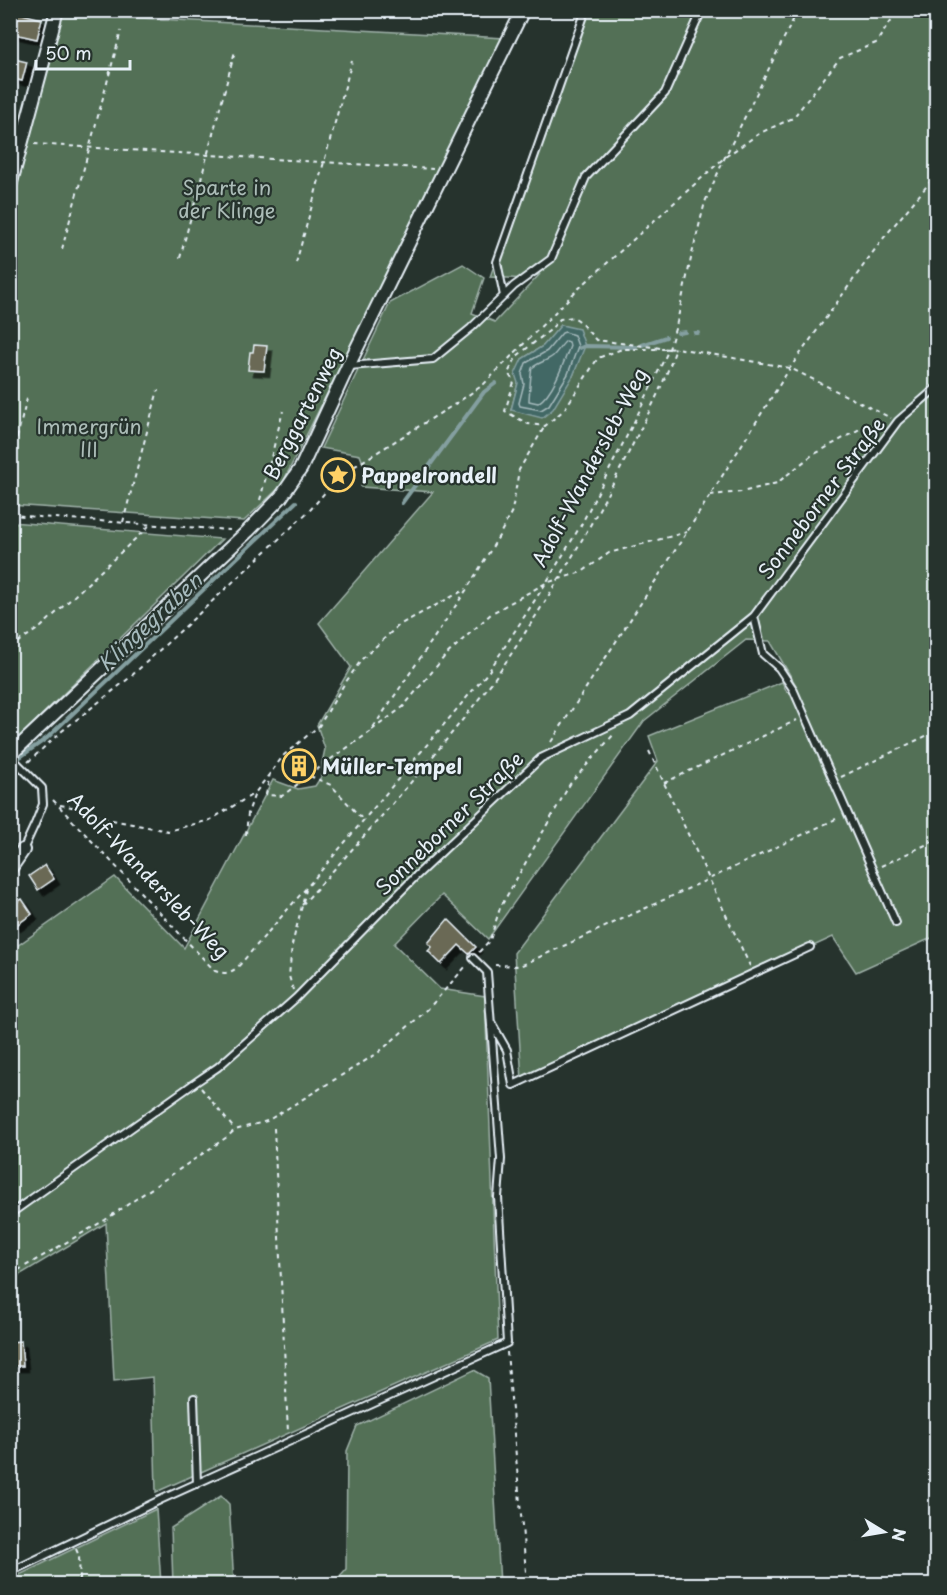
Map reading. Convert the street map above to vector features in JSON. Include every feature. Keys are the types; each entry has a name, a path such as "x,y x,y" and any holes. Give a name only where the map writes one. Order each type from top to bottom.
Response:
{"street":[{"path":"10,186 57,10"},
{"name":"Berggartenweg","path":"10,755 248,531 281,497 301,468 348,366 523,10"},
{"path":"10,869 23,850"}],"lane":[{"path":"504,296 497,262 586,10"},
{"path":"348,366 433,359 471,328 514,286 551,259 586,177 666,93 702,10"},
{"name":"Sonneborner Straße","path":"10,1214 218,1068 296,998 416,876 541,758 630,716 754,616 898,422 936,388"},
{"path":"754,616 763,654 779,668 793,689 896,923"},
{"name":"Adolf-Wandersleb-Weg","path":"10,755 42,788"},
{"path":"23,850 43,804 42,788"},
{"path":"491,1022 507,1050 513,1085 810,947"},
{"path":"10,1572 507,1343 498,1197 501,1159 487,972 473,958"},
{"path":"194,1398 197,1484"}],"path":[{"name":"Adolf-Wandersleb-Weg","path":"42,788 215,971 224,974 237,968 489,671 581,525 669,349 705,202 798,10"},
{"path":"21,768 62,731 128,679 311,509 339,476 483,384 576,291 725,157 760,133 793,118 840,58 876,43 898,10"},
{"path":"62,249 122,31"},
{"path":"180,258 235,51"},
{"path":"296,263 352,61"},
{"path":"22,143 445,169"},
{"path":"541,758 790,369 881,242 936,175"},
{"path":"545,426 528,424 505,411 514,382 508,373 517,356 549,331 560,319 573,317 596,340 669,349"},
{"path":"302,904 461,721 501,668 559,579 609,490 662,387 676,348"},
{"path":"370,732 499,536 512,511 519,470 545,426 564,410 598,358 622,349 676,348 790,369 898,422"},
{"path":"123,522 158,390"},
{"path":"10,464 28,395"},
{"path":"259,503 283,411"},
{"path":"710,495 742,492 777,483 811,456 867,425 898,422"},
{"path":"10,514 248,531"},
{"path":"10,647 41,627 150,524"},
{"path":"270,773 266,795 282,795 310,776 403,707 445,656 492,613 546,583 582,572 609,553 687,532"},
{"path":"246,835 248,813 255,793 284,755 319,726 342,686 362,659 399,625 466,589"},
{"path":"664,783 805,717"},
{"path":"833,780 936,731"},
{"path":"10,1275 105,1220 235,1130 267,1121 378,1053 428,1009 490,940 500,908 570,784 615,733"},
{"path":"649,751 754,973"},
{"path":"310,776 331,785 363,819"},
{"path":"58,805 78,808 112,820 168,831 210,820 255,793"},
{"path":"495,965 520,966 848,813"},
{"path":"873,870 936,840"},
{"path":"296,998 289,976 292,945 307,887"},
{"path":"196,1082 235,1130"},
{"path":"274,1128 288,1442"},
{"path":"507,1343 527,1584"},
{"path":"74,1542 79,1556 80,1584"}],"green space":[{"name":"Sparte in der Klinge","path":"63,11 106,11 105,16 504,38 281,486 244,521 11,505 11,209"},
{"path":"582,11 936,11 936,936 856,972 833,937 522,1080 514,953 658,761 649,736 782,682 787,692 797,687 770,641 746,640 644,721 488,939 442,895 394,944 440,989 485,996 498,1340 156,1492 153,1377 114,1381 106,1223 11,1280 10,951 115,877 184,948 273,780 298,789 315,786 323,774 322,763 325,749 317,725 351,667 319,623 433,492 361,487 365,468 360,455 321,448 390,303 463,264 484,278 472,313 495,322 540,274 526,279 490,277","holes":["561,325 579,330 584,346 573,376 511,410 522,359 543,346"]},
{"path":"10,522 222,539 11,745"},
{"path":"474,1370 488,1378 500,1584 333,1584 346,1569 347,1451 357,1426"},
{"path":"221,1496 229,1504 234,1584 173,1584 171,1528"},
{"path":"156,1509 161,1584 11,1584 11,1579"}],"water":[{"path":"561,325 579,329 585,346 573,376 553,409 542,418 511,410 518,383 515,374 522,359 543,346"}],"building":[{"path":"10,11 42,19 37,39 10,33"},
{"path":"10,58 27,62 22,81 10,78"},
{"path":"254,345 267,346 264,371 248,370 250,352 253,352"},
{"path":"45,865 54,879 38,890 29,876"},
{"path":"22,899 32,914 15,926 10,919 10,906"},
{"path":"448,919 476,947 469,954 459,945 441,964 428,951 432,947 428,943"},
{"path":"21,1341 23,1366 10,1366 10,1342"}],"waterway":[{"name":"Klingegraben","path":"678,333 685,332"},
{"name":"Klingegraben","path":"642,345 666,337"},
{"name":"Klingegraben","path":"580,348 585,346 636,347"},
{"name":"Klingegraben","path":"402,503 484,392 496,383"},
{"name":"Klingegraben","path":"20,757 47,738 296,502"}],"place":[{"name":"Pappelrondell","path":"338,475"},
{"name":"Müller-Tempel","path":"299,766"}],"park label":[{"name":"Immergrün III","path":"89,438"}]}
